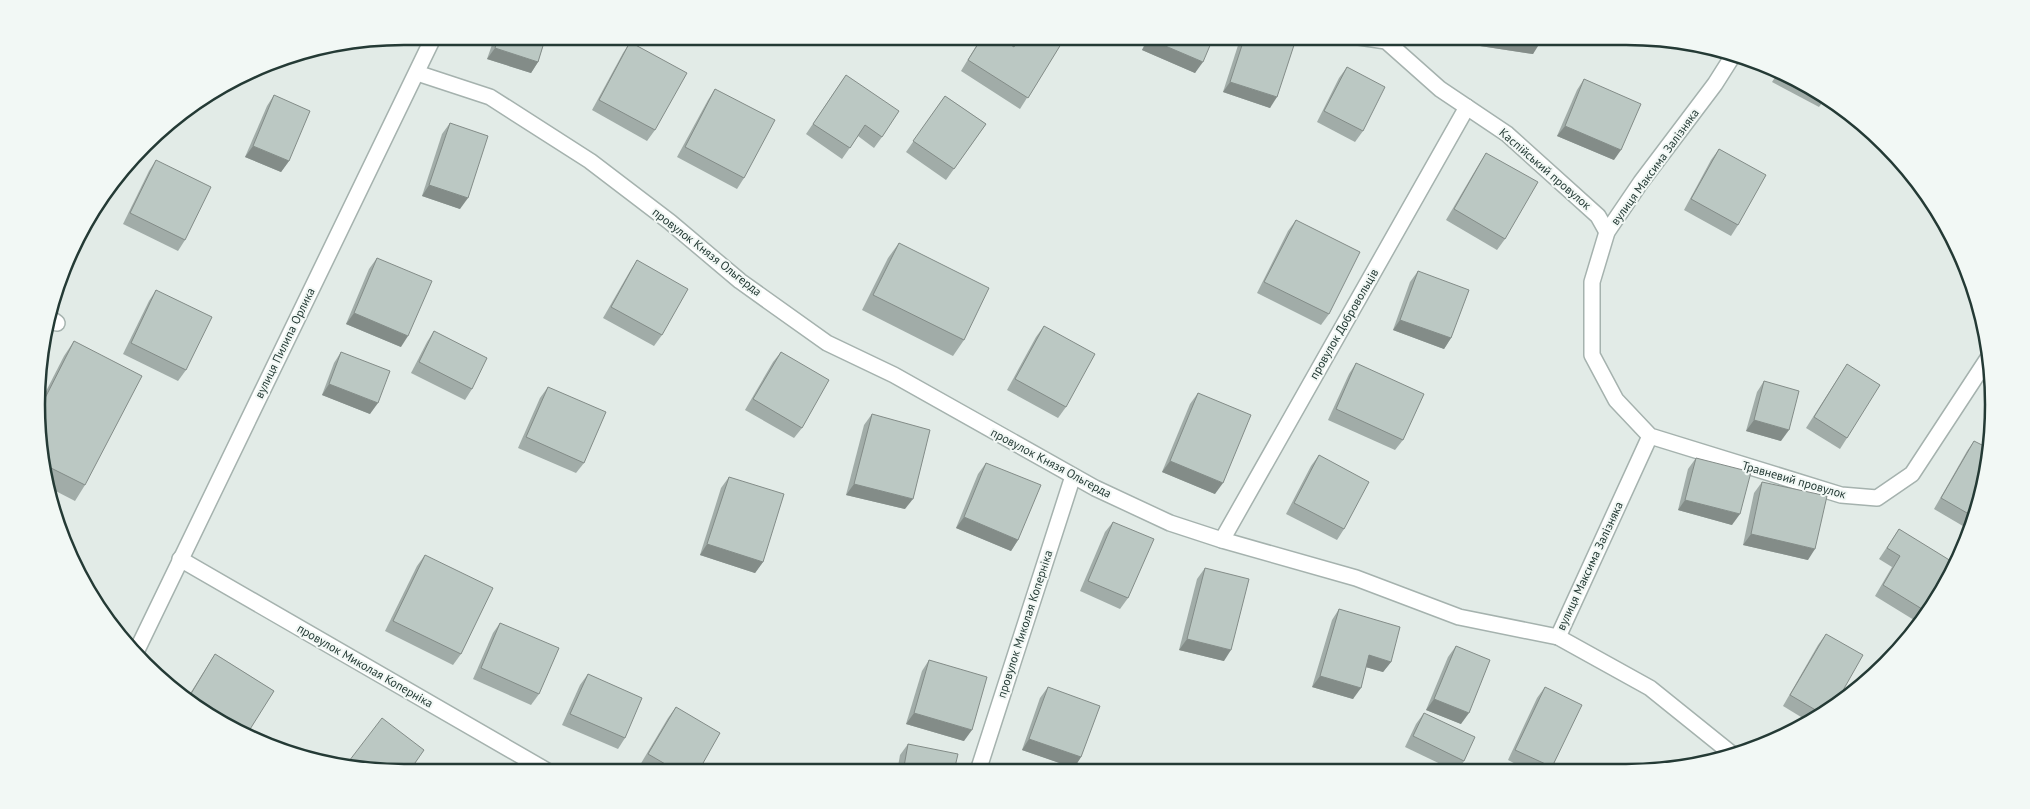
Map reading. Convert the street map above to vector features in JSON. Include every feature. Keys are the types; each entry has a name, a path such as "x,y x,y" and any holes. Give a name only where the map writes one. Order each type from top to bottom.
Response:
{"street":[{"name":"вулиця Пилипа Орлика","path":"139,647 430,45"},
{"name":"Каспійський провулок","path":"1390,45 1440,89 1507,134 1598,216 1607,232"},
{"name":"вулиця Максима Залізняка","path":"1558,637 1650,436 1616,400 1592,355 1592,282 1607,232 1641,182 1715,84 1730,60"},
{"name":"провулок Князя Ольгерда","path":"417,72 490,97 590,161 670,222 740,281 827,343 894,375 1073,476 1170,523 1222,540 1356,578 1459,617 1558,637 1650,688 1727,750"},
{"name":"провулок Добровольців","path":"1222,540 1467,107"},
{"name":"Травневий провулок","path":"1650,436 1841,496 1877,498 1912,474 1983,367"},
{"name":"провулок Миколая Коперніка","path":"980,764 1073,476"},
{"name":"провулок Миколая Коперніка","path":"180,559 535,764"}],"building":[{"path":"496,45 543,45 538,62 495,48"},
{"path":"628,45 636,45 687,73 655,130 599,100"},
{"path":"977,45 1011,45 1014,47 1015,45 1060,45 1028,98 968,60"},
{"path":"1163,45 1210,45 1203,62"},
{"path":"1242,45 1294,45 1277,97 1230,82"},
{"path":"1347,67 1385,87 1363,131 1324,111"},
{"path":"846,75 899,111 882,137 865,125 850,148 813,124"},
{"path":"1584,79 1641,104 1621,150 1565,126"},
{"path":"715,89 775,120 744,178 685,147"},
{"path":"274,95 310,111 289,161 253,146"},
{"path":"945,96 986,124 954,169 913,141"},
{"path":"450,123 488,136 468,198 429,185"},
{"path":"1719,149 1766,175 1738,225 1691,199"},
{"path":"1486,153 1538,182 1505,239 1454,209"},
{"path":"156,160 211,187 185,240 130,213"},
{"path":"1296,220 1360,252 1329,314 1264,282"},
{"path":"899,243 989,288 964,340 873,295"},
{"path":"377,258 432,281 408,336 354,313"},
{"path":"637,260 688,289 662,335 611,307"},
{"path":"1418,271 1469,290 1451,338 1400,320"},
{"path":"156,290 212,317 186,370 131,343"},
{"path":"1044,326 1095,354 1066,407 1015,379"},
{"path":"434,331 487,358 472,389 419,362"},
{"path":"74,341 142,376 85,485 51,468 46,428 45,398"},
{"path":"341,352 390,371 378,403 329,384"},
{"path":"781,352 829,380 802,428 753,399"},
{"path":"1356,363 1424,394 1403,440 1336,409"},
{"path":"1847,364 1880,385 1847,438 1814,417"},
{"path":"1764,381 1799,391 1789,430 1754,420"},
{"path":"548,387 606,412 584,463 526,437"},
{"path":"1198,393 1251,415 1223,483 1170,461"},
{"path":"872,414 930,430 913,499 854,484"},
{"path":"1974,441 1982,445 1978,475 1968,514 1941,498"},
{"path":"1319,455 1369,482 1344,529 1294,503"},
{"path":"1696,458 1751,472 1740,514 1685,500"},
{"path":"986,463 1041,485 1018,540 964,517"},
{"path":"729,477 784,494 763,562 707,544"},
{"path":"1762,482 1827,496 1815,549 1751,534"},
{"path":"1113,522 1154,539 1128,598 1088,581"},
{"path":"1899,529 1950,560 1921,608 1883,585 1900,556 1887,548"},
{"path":"425,555 493,588 461,654 393,621"},
{"path":"1205,568 1249,579 1231,650 1187,639"},
{"path":"1339,609 1400,627 1391,662 1369,655 1361,688 1320,676"},
{"path":"500,623 559,648 539,694 481,668"},
{"path":"1826,634 1863,655 1843,691 1815,710 1790,695"},
{"path":"1456,646 1490,660 1469,713 1434,699"},
{"path":"215,654 274,691 250,729 225,716 191,694"},
{"path":"929,660 987,677 972,730 914,713"},
{"path":"588,674 642,698 625,738 570,714"},
{"path":"1048,687 1100,706 1081,757 1029,739"},
{"path":"1545,687 1582,705 1553,764 1545,764 1515,750"},
{"path":"676,707 720,733 703,764 665,764 648,754"},
{"path":"1424,713 1475,737 1464,761 1413,736"},
{"path":"382,718 424,750 414,764 350,760"},
{"path":"908,744 958,754 956,764 904,764"}]}
